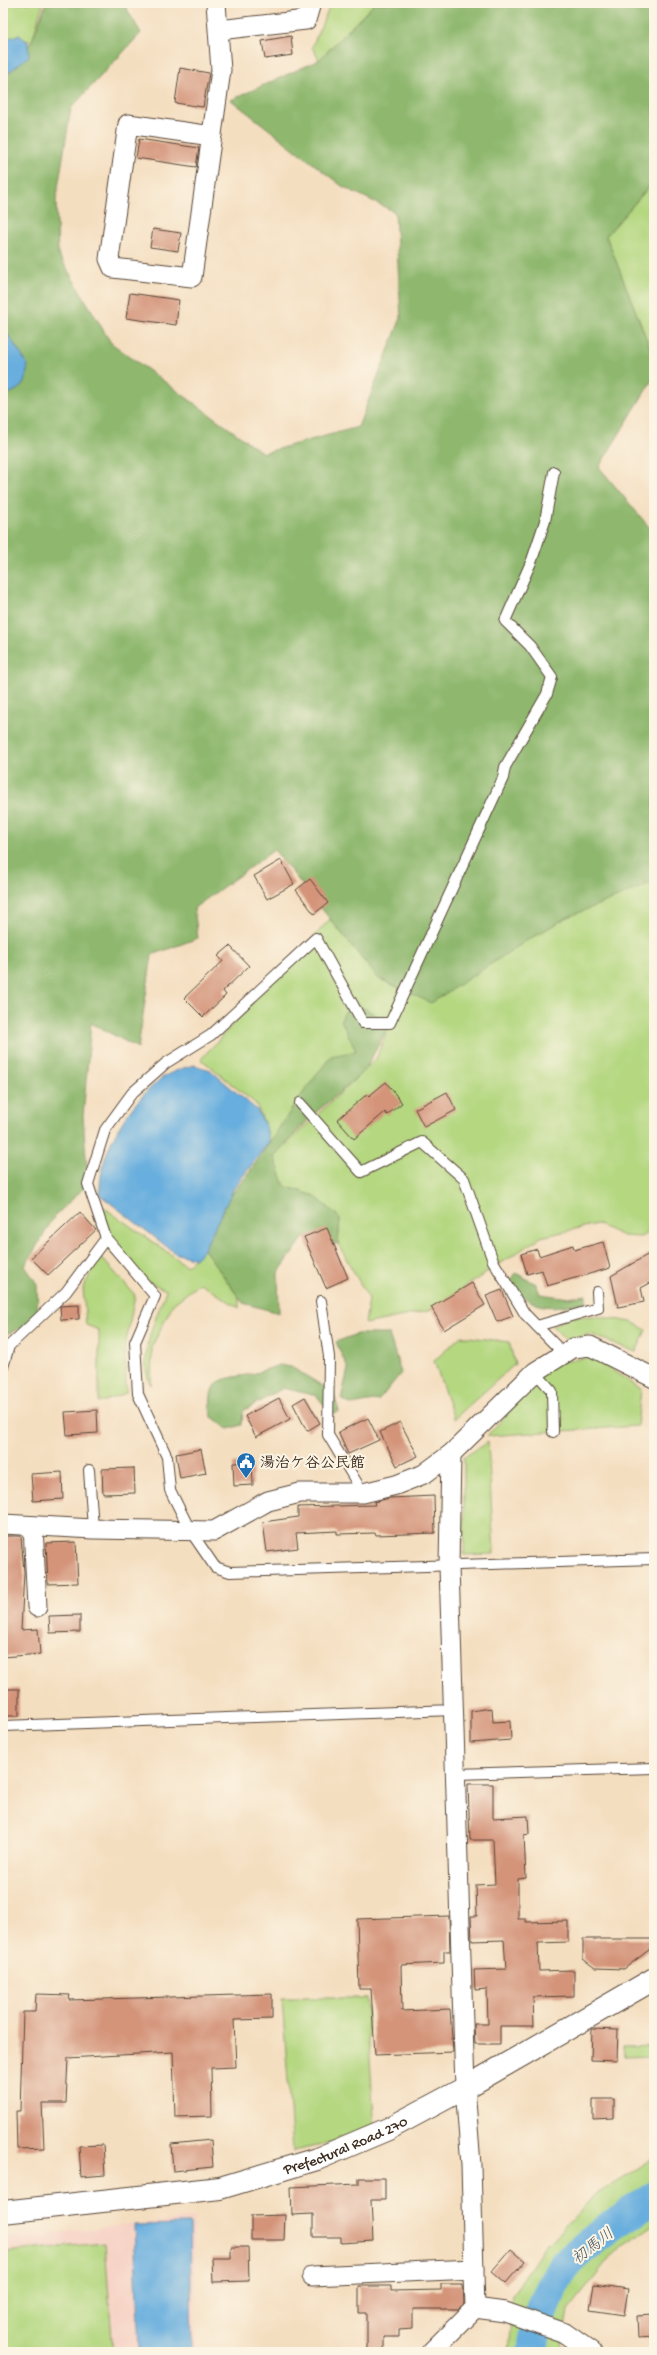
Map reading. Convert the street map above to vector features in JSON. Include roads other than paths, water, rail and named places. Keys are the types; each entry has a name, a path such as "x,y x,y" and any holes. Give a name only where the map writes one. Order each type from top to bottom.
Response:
{"main road":[{"name":"Prefectural Road 270","path":"3,2212 220,2188 317,2159 388,2129 465,2088 654,1979"}],"street":[{"path":"212,136 128,124 109,259 112,268 192,277 212,136 221,70 216,3"},
{"path":"219,30 306,20 311,3"},
{"path":"3,1524 93,1529 191,1532 214,1531 268,1501 300,1493 363,1492 396,1485 424,1474 451,1454 535,1372 573,1348 590,1346 654,1378"},
{"path":"431,2352 475,2308 471,2165 465,2088 449,1566 451,1454"},
{"path":"33,1526 37,1607"},
{"path":"312,2276 474,2269"},
{"path":"475,2308 505,2312 564,2333 592,2352"}],"lane":[{"path":"554,472 546,521 532,560 505,621 530,646 552,677 547,694 505,767 503,778 390,1023 363,1023 316,938 275,974 211,1035 166,1063 132,1093 105,1130 88,1184 106,1238 154,1296 135,1342 138,1394 167,1457 170,1490 191,1532 215,1567 230,1572 654,1559"},
{"path":"300,1103 361,1172 422,1142 464,1179 493,1261 525,1314 564,1354"},
{"path":"3,1367 9,1346 66,1292 106,1238"},
{"path":"537,1326 598,1308 597,1292"},
{"path":"321,1302 329,1358 328,1435 363,1492"},
{"path":"535,1372 552,1391 553,1432"},
{"path":"89,1470 93,1529"},
{"path":"3,1726 454,1710"},
{"path":"456,1774 654,1768"}],"water":[{"path":"19,35 28,42 29,56 3,77 3,40"},
{"path":"3,327 28,365 26,378 22,385 15,391 3,396"},
{"path":"194,1065 210,1070 257,1110 266,1127 269,1142 234,1188 204,1249 195,1259 175,1253 100,1195 104,1163 109,1147 125,1118 146,1092 158,1081 175,1071"},
{"path":"190,2224 192,2352 139,2352 134,2225"}],"waterway":[{"name":"初馬川","path":"532,2352 533,2342 544,2304 555,2280 568,2262 587,2245 654,2197"}],"place":[{"name":"湯治ケ谷公民館","path":"246,1479"}]}
